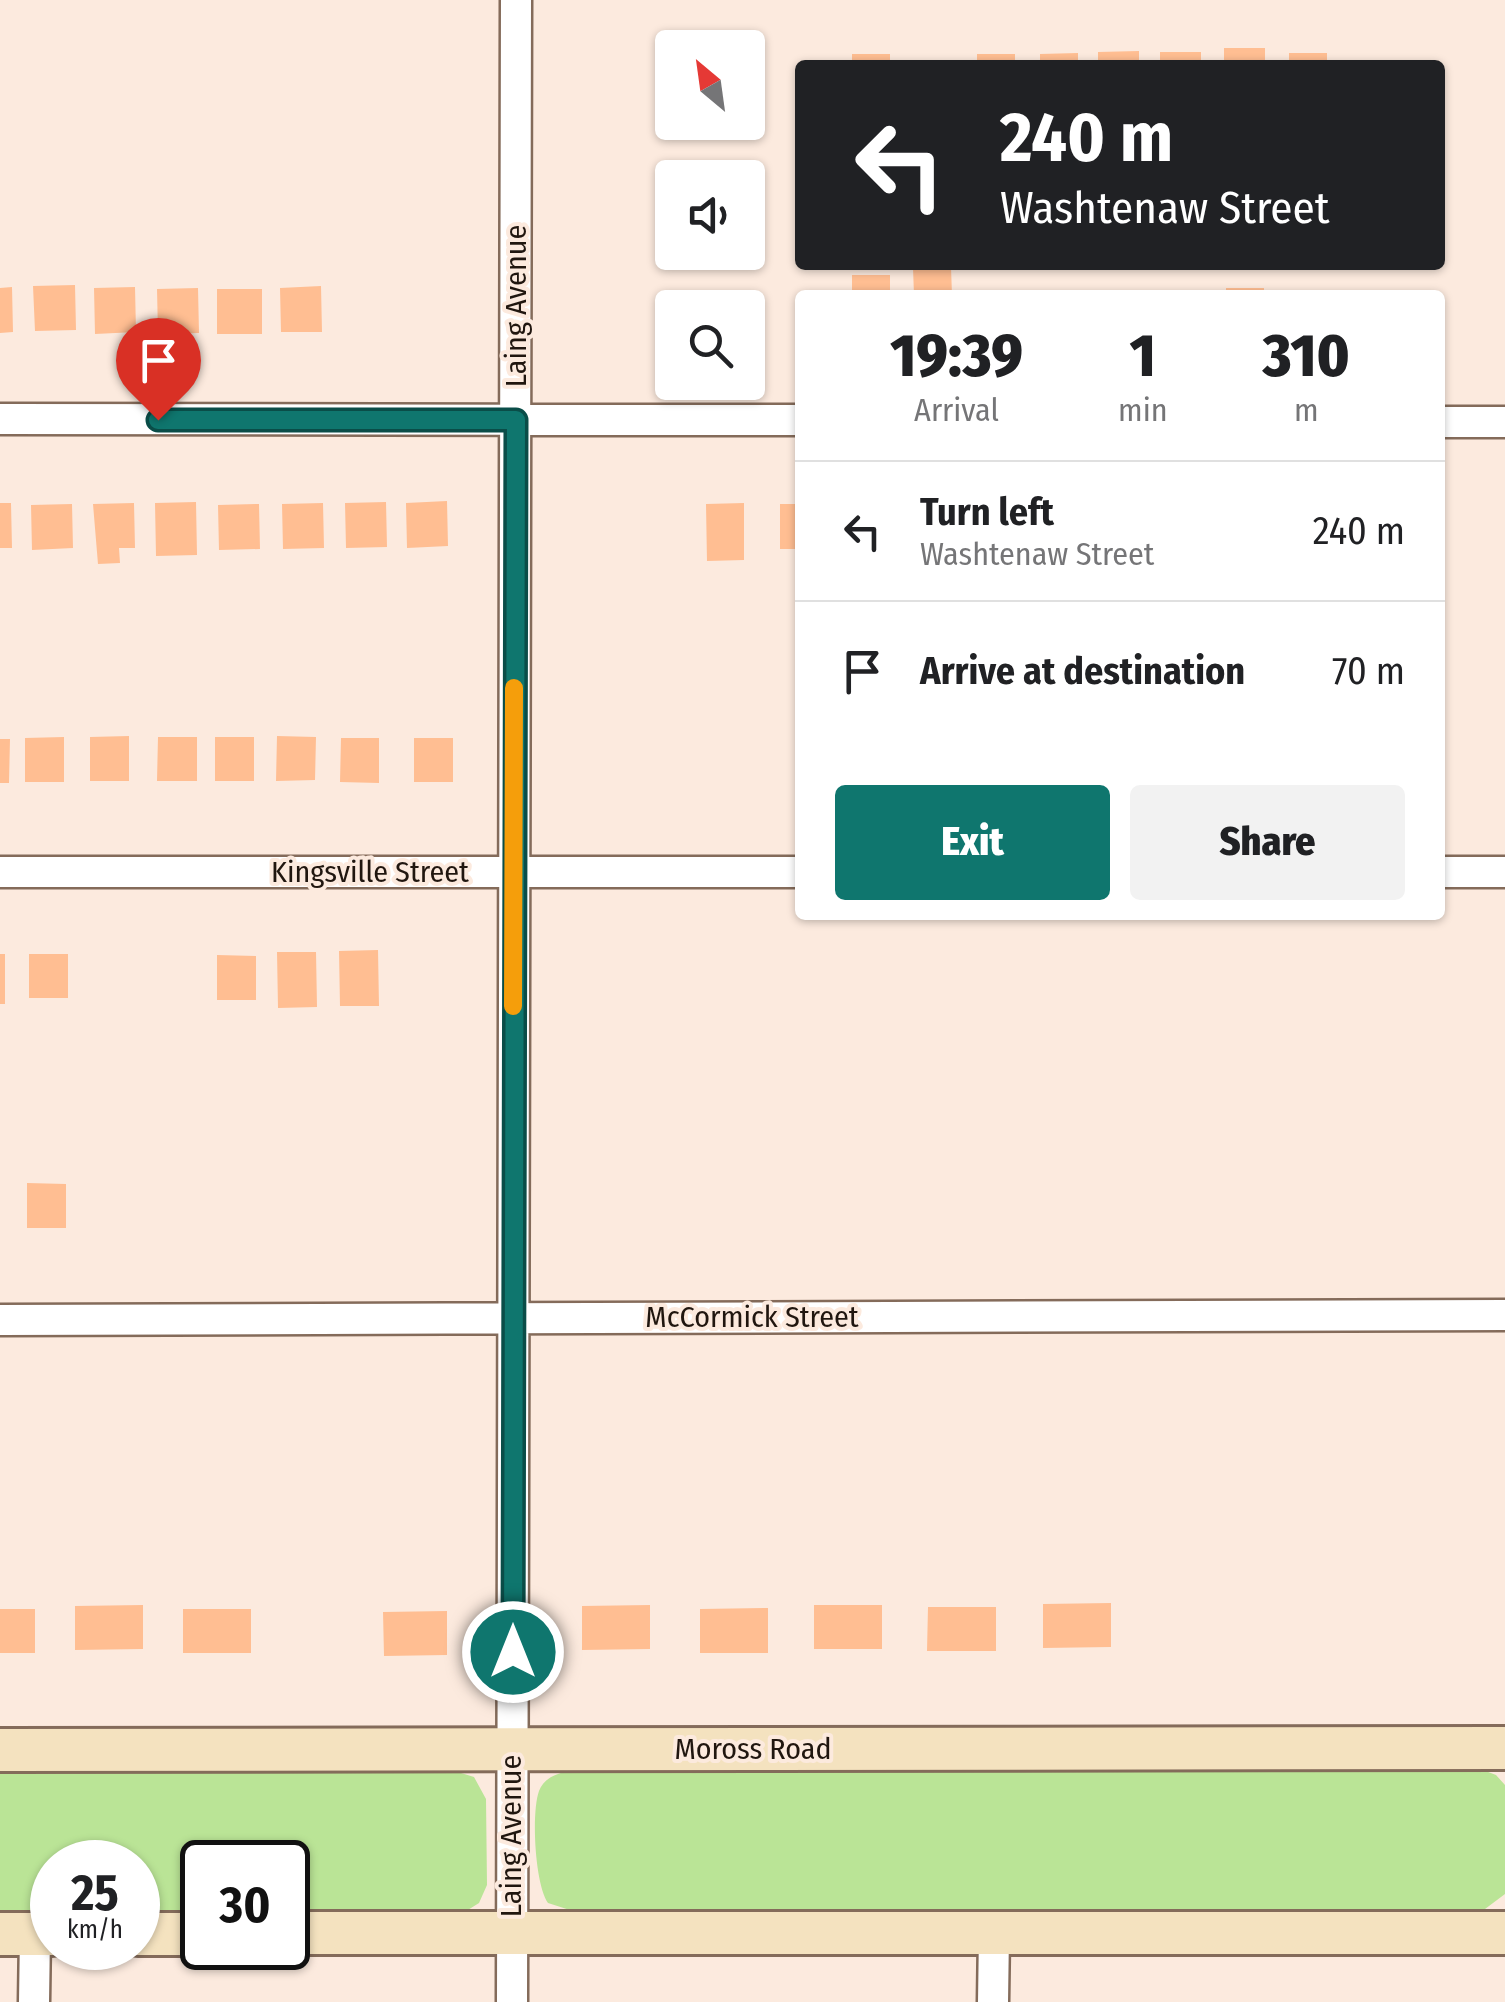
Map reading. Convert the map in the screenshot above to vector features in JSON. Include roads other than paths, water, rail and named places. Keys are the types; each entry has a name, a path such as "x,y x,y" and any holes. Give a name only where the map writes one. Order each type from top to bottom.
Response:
{"main road":[{"name":"Moross Road","path":"0,1750 1505,1748"},
{"path":"310,1933 1505,1933"}],"street":[{"name":"Laing Avenue","path":"512,2002 516,0"},
{"path":"0,420 795,420"},
{"path":"1445,422 1505,422"},
{"name":"Kingsville Street","path":"0,872 795,872"},
{"path":"1445,872 1505,872"},
{"name":"McCormick Street","path":"0,1320 1505,1315"},
{"path":"993,2002 994,1933"},
{"path":"29,1934 34,2002"}]}
